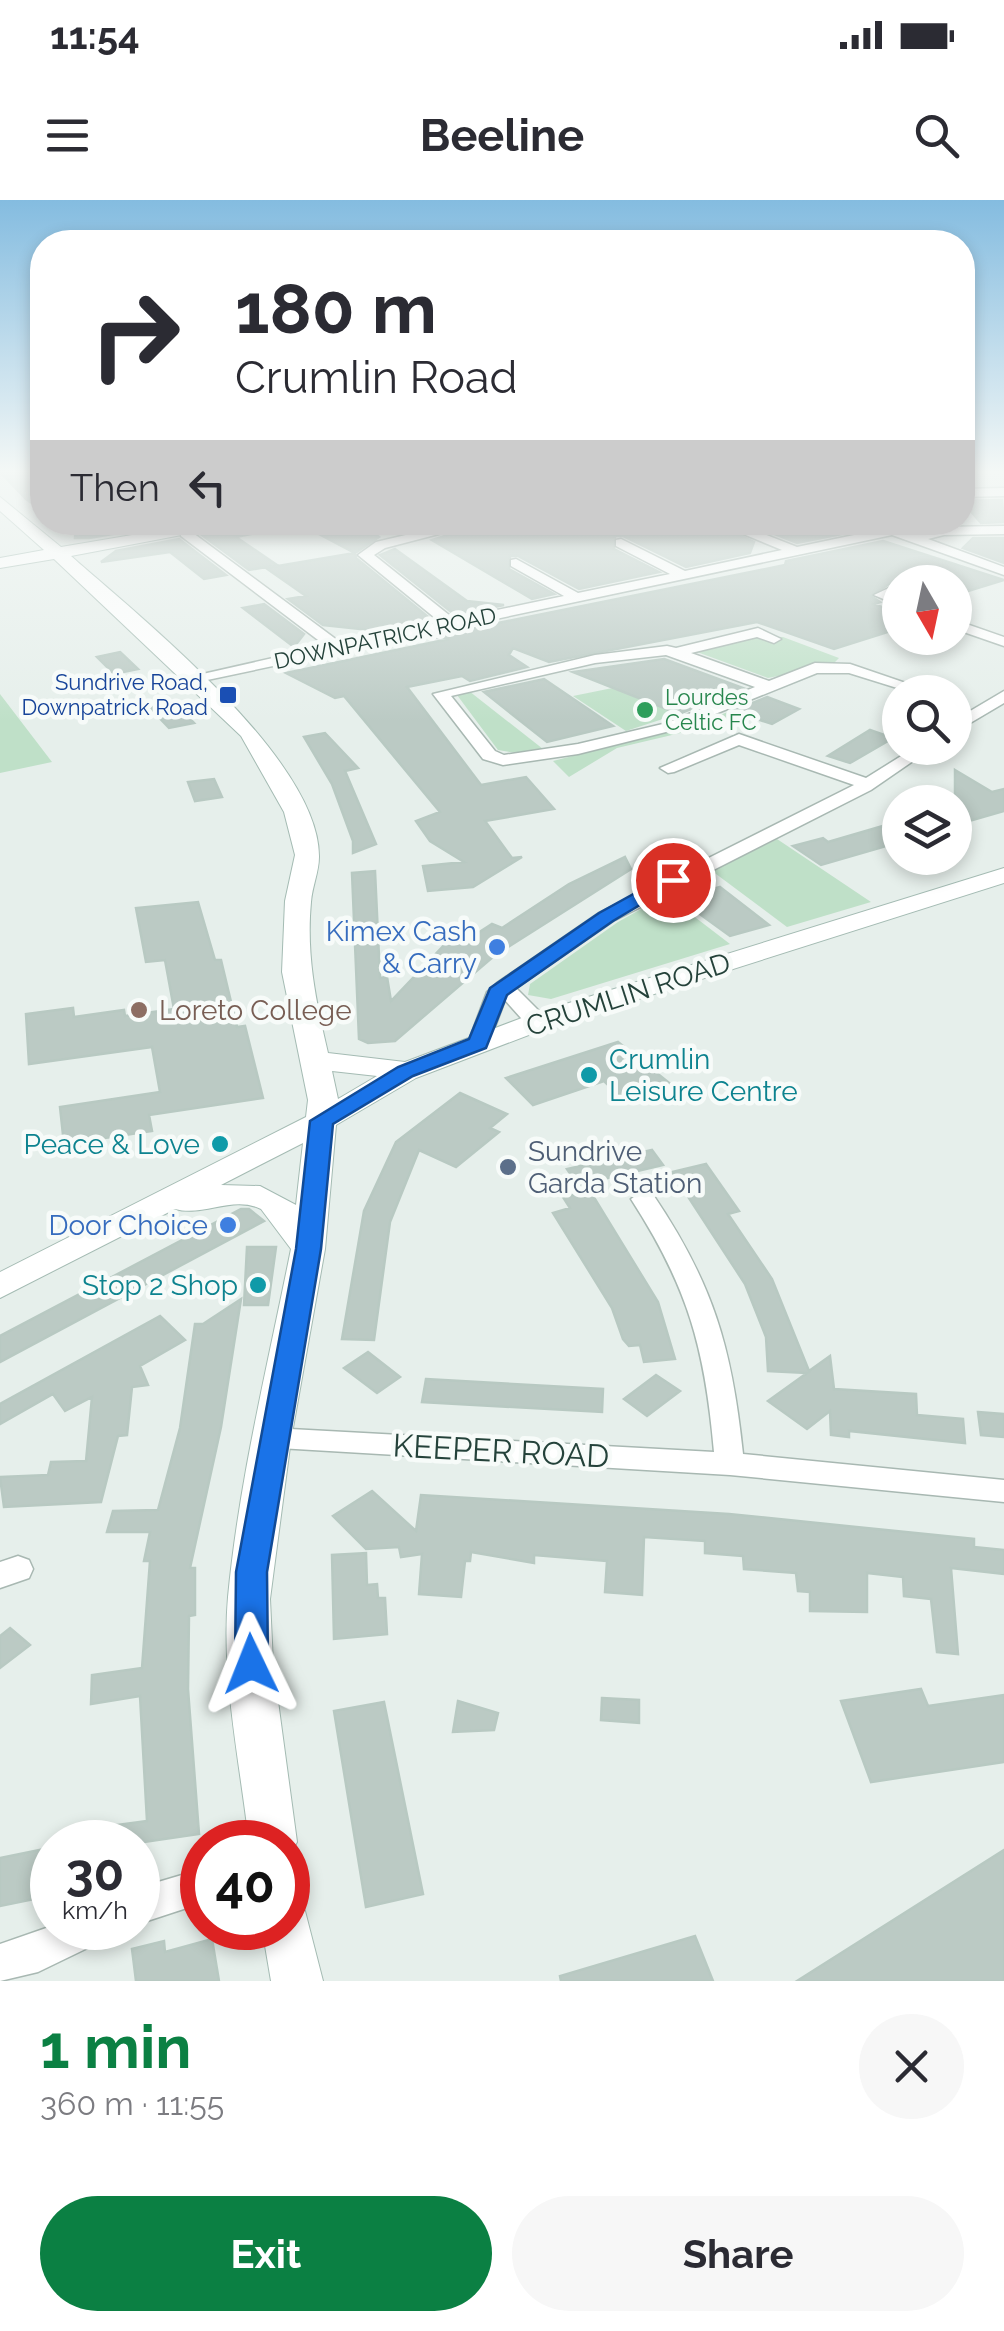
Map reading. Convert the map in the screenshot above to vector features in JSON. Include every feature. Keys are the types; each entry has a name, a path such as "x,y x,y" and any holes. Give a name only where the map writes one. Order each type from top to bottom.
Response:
{"street":[{"path":"0,563 56,555"},
{"path":"57,555 250,733 277,773 296,812 307,855 298,900 296,972 321,1081 321,1121 308,1249 272,1440 249,1599 251,1664 270,1820"},
{"path":"214,555 338,648"},
{"path":"366,555 452,624"},
{"path":"644,555 685,576"},
{"name":"DOWNPATRICK ROAD","path":"193,678 782,555"},
{"path":"961,555 1004,571"},
{"path":"516,563 578,598"},
{"path":"972,630 1004,642"},
{"path":"774,639 758,632 679,652 619,654 441,694 488,755 503,760 578,749 672,726 802,671 830,668 882,681"},
{"path":"679,652 768,686"},
{"path":"972,716 1004,696"},
{"path":"972,709 979,711"},
{"path":"668,768 739,739 868,784"},
{"path":"479,1043 492,1002 504,988 642,896 868,784 898,765"},
{"name":"CRUMLIN ROAD","path":"0,1286 321,1121 406,1072 537,1022 1004,876"},
{"path":"504,988 537,1022"},
{"path":"314,1060 406,1072"},
{"path":"150,1210 249,1193 278,1204 291,1214 308,1249"},
{"path":"643,1199 681,1261 714,1335 730,1464"},
{"name":"KEEPER ROAD","path":"272,1440 730,1464 1004,1492"},
{"path":"0,1963 44,1950"},
{"path":"292,1950 297,1981"}],"green space":[{"path":"752,636 783,637 839,658 832,665 768,678 697,652"},
{"name":"Lourdes Celtic FC","path":"647,681 712,703 626,731 573,696"},
{"path":"469,691 543,749 516,753 498,750 457,695"},
{"path":"0,694 52,762 0,773"},
{"path":"730,711 748,717 617,748 569,777 553,761 698,724"},
{"path":"777,839 871,902 787,927 712,871"},
{"path":"666,895 730,944 551,999 528,995 530,984 618,922"}],"building":[{"path":"110,555 149,555 101,562"},
{"path":"174,555 200,555 226,575 204,579"},
{"path":"229,555 263,555 277,565 249,570"},
{"path":"355,555 432,620 379,631 323,625 288,599 306,596 266,568"},
{"path":"380,555 403,555 467,601 504,605 455,615"},
{"path":"458,555 626,555 659,572 579,589 518,556 510,556 509,569 554,594 532,599"},
{"path":"662,555 740,555 686,567"},
{"path":"815,555 927,555 957,565 882,565 882,589 871,596 880,602 874,604 882,607 882,634 834,649 757,622 549,662 513,648 509,655 527,667 470,681 462,676 407,687 481,785 526,777 554,809 485,821 512,858 522,857 473,887 428,891 423,866 464,862 430,841 416,821 440,812 344,696 335,698 286,673 449,639 429,637 785,565 786,561"},
{"path":"982,555 1004,555 1004,563"},
{"path":"972,570 1004,580 972,590"},
{"path":"264,604 304,634 294,647 243,608"},
{"path":"120,652 138,669 114,674 97,657"},
{"path":"664,659 743,688 679,714 573,672"},
{"path":"544,679 613,726 547,742 484,692"},
{"path":"767,697 799,709 772,724 733,711"},
{"path":"173,702 194,723 169,728 149,707"},
{"path":"870,730 882,734 882,744 850,763 828,756"},
{"path":"325,733 358,768 345,771 376,844 353,853 353,841 332,784 304,737"},
{"path":"955,770 992,792 1004,789 1004,811 972,820 972,785 955,785"},
{"path":"214,779 222,797 195,801 188,782"},
{"path":"882,826 882,847 821,865 793,846 823,838 828,842"},
{"path":"625,857 631,869 494,956 395,1041 368,1043 359,1039 352,873 375,871 380,978 387,977 391,1001 449,940 461,944 492,924 502,928 569,884"},
{"path":"720,887 769,925 730,936 679,899"},
{"path":"198,902 215,960 221,960 237,1027 245,1026 263,1098 149,1115 152,1131 64,1144 60,1107 160,1092 152,1047 29,1064 26,1014 73,1008 74,1017 124,1010 125,1016 174,1009 165,960 146,962 136,908"},
{"name":"Crumlin Leisure Centre","path":"618,1042 673,1086 626,1102 604,1081 533,1105 506,1078"},
{"path":"460,1093 507,1114 490,1128 499,1132 456,1167 419,1150 390,1222 374,1340 342,1339 364,1211 396,1142"},
{"path":"652,1150 663,1165 578,1185 567,1169"},
{"path":"706,1164 739,1211 728,1214 772,1279 809,1371 830,1356 834,1389 916,1394 917,1415 963,1419 965,1443 849,1431 849,1437 831,1435 830,1411 807,1429 768,1401 807,1373 768,1371 766,1337 745,1284 672,1172"},
{"path":"590,1191 658,1302 675,1359 644,1362 640,1345 629,1346 623,1339 612,1308 553,1213 570,1208 563,1197"},
{"path":"241,1209 249,1209 264,1221 0,1362 0,1336"},
{"name":"Stop 2 Shop","path":"247,1247 276,1247 268,1305 244,1305"},
{"path":"241,1299 221,1427 190,1568 195,1568 195,1615 189,1616 188,1689 198,1820 180,1820 180,1837 160,1840 160,1820 147,1820 140,1696 91,1704 92,1675 142,1668 150,1561 144,1561 150,1532 107,1532 113,1511 158,1510 180,1428 195,1324 203,1324"},
{"path":"160,1316 185,1340 140,1366 148,1385 132,1387 127,1435 118,1436 101,1502 4,1507 0,1477 48,1475 51,1462 86,1461 92,1397 65,1411 53,1394 0,1424 0,1404"},
{"path":"368,1352 400,1377 377,1393 344,1368"},
{"path":"656,1375 680,1391 647,1416 624,1399"},
{"path":"426,1379 603,1389 602,1412 422,1402"},
{"path":"978,1412 1004,1414 1004,1437 981,1435"},
{"path":"372,1491 416,1531 421,1495 729,1514 974,1539 974,1547 1004,1550 1004,1574 951,1568 958,1654 937,1652 931,1599 904,1596 903,1577 867,1573 867,1612 810,1611 810,1592 798,1591 796,1573 744,1569 743,1556 705,1553 705,1541 644,1537 642,1595 605,1592 607,1561 534,1555 534,1563 471,1552 470,1561 465,1561 461,1597 419,1594 422,1554 401,1557 399,1547 366,1549 333,1516"},
{"path":"366,1553 367,1585 377,1584 378,1598 385,1598 387,1634 334,1639 332,1555"},
{"path":"10,1628 30,1645 0,1668 0,1636"},
{"path":"921,1689 928,1706 1004,1695 1004,1762 871,1782 841,1701"},
{"path":"602,1698 639,1700 639,1723 601,1720"},
{"path":"458,1701 498,1713 494,1730 453,1732"},
{"path":"384,1702 423,1894 366,1907 334,1711"},
{"path":"1004,1850 1004,1981 797,1981"},
{"path":"30,1852 30,1900 0,1906 0,1858"},
{"path":"695,1936 713,1981 561,1981 560,1976"},
{"path":"164,1941 165,1952 180,1948 214,1950 219,1981 136,1981 132,1950 160,1950 160,1942"}],"place":[{"name":"Sundrive Road, Downpatrick Road","path":"228,695"},
{"name":"Lourdes Celtic FC","path":"645,710"},
{"name":"Kimex Cash & Carry","path":"497,947"},
{"name":"Loreto College","path":"139,1010"},
{"name":"Crumlin Leisure Centre","path":"589,1075"},
{"name":"Peace & Love","path":"220,1144"},
{"name":"Sundrive Garda Station","path":"508,1167"},
{"name":"Door Choice","path":"228,1225"},
{"name":"Stop 2 Shop","path":"258,1285"}],"route":[{"path":"251,1664 249,1599 256,1537 308,1249 321,1121 406,1072 479,1043 498,992 606,917 673,880"}]}
